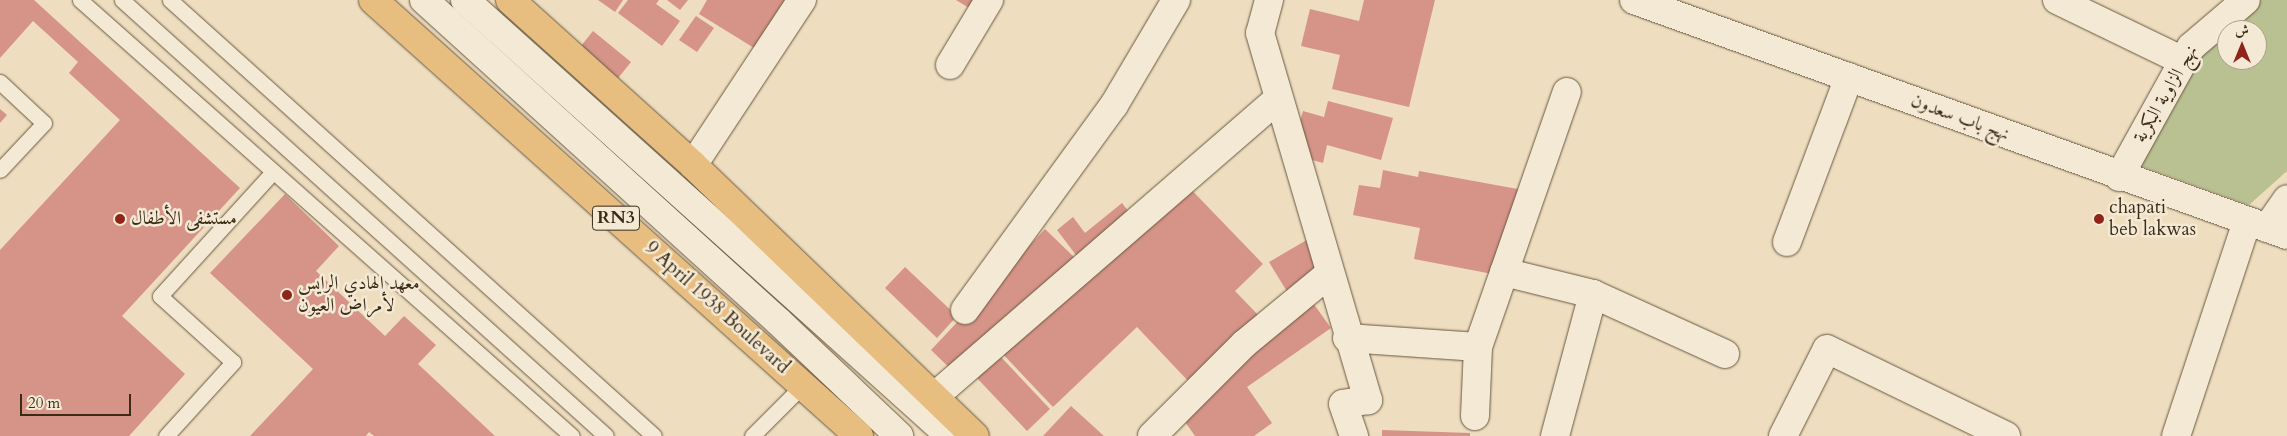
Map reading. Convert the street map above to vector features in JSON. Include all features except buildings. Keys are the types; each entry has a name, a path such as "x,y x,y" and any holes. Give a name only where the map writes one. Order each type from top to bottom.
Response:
{"main road":[{"name":"9 April 1938 Boulevard","path":"373,0 859,436"},
{"path":"510,0 693,165 976,436"}],"street":[{"name":"9 April 1938 Boulevard","path":"424,0 778,321 898,436"},
{"path":"465,0 950,436"},
{"path":"693,165 802,0"},
{"path":"950,65 989,0"},
{"path":"965,310 1114,106 1176,0"},
{"path":"1269,0 1260,33 1347,338 1368,400 1343,404 1354,436"},
{"name":"نهج باب سعدون","path":"1634,0 2119,177 2267,228"},
{"path":"2057,0 2183,61"},
{"name":"نهج الزاوية البكرية","path":"2119,177 2197,39 2246,0"},
{"path":"1787,242 1849,77"},
{"path":"1475,416 1478,347 1566,92"},
{"path":"935,396 1278,99"},
{"path":"2176,436 2267,228 2287,199"},
{"path":"1504,272 1593,294 1725,354"},
{"path":"1152,436 1244,344 1329,274"},
{"path":"1555,436 1593,294"},
{"path":"1347,338 1478,347"},
{"path":"1783,436 1827,348 2006,436"}],"lane":[{"path":"80,0 572,436"},
{"path":"122,0 606,436"},
{"path":"170,0 654,436"},
{"path":"0,82 44,123 0,170"},
{"path":"166,436 233,362 160,296 273,172"},
{"path":"752,436 803,385"}],"green space":[{"path":"2261,0 2287,0 2287,171 2249,205 2130,162 2199,51 2217,36 2217,70 2267,70 2267,20 2237,20"}],"place":[{"name":"مستشفى الأطفال","path":"120,219"},
{"name":"chapati beb lakwas","path":"2099,219"},
{"name":"معهد الهادي الرايس لأمراض العيون","path":"287,295"}]}
